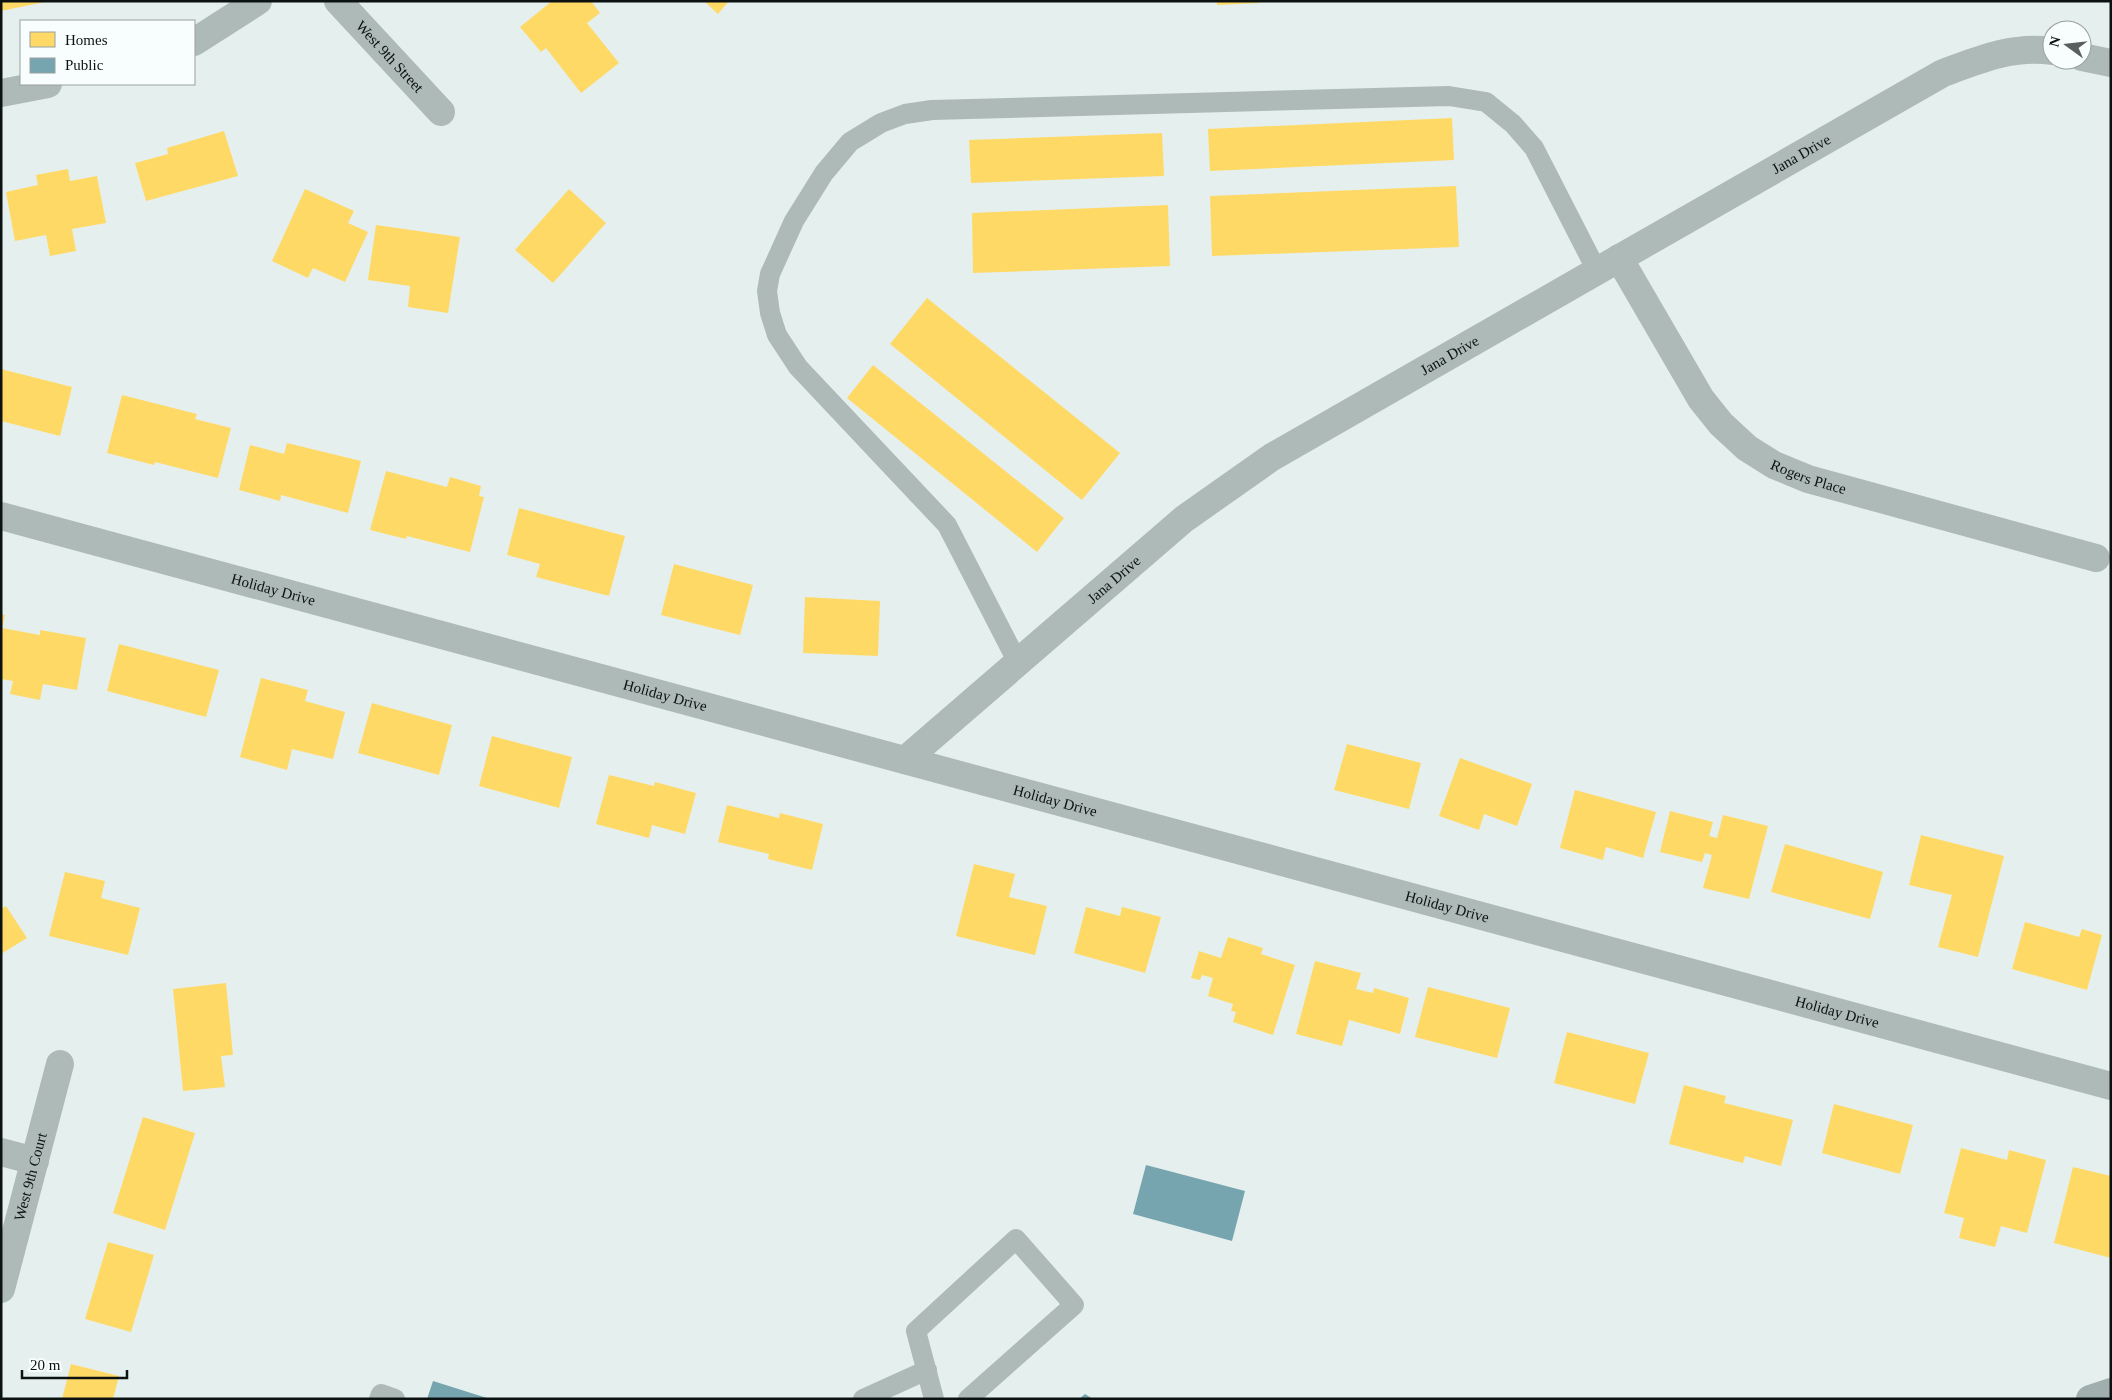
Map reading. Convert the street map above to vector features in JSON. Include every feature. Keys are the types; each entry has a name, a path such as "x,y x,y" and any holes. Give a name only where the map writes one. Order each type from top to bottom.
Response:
{"main road":[{"path":"2090,1399 2111,1392"}],"street":[{"path":"195,41 258,1"},
{"name":"West 9th Street","path":"338,1 440,112"},
{"name":"Jana Drive","path":"905,760 1184,519 1229,485 1272,457 1943,73 2002,52 2042,49"},
{"path":"2092,58 2111,63"},
{"path":"1,93 43,85"},
{"name":"Rogers Place","path":"1608,265 1701,399 1721,424 1747,448 1774,465 1808,479 2096,558"},
{"name":"Holiday Drive","path":"1,516 2111,1086"},
{"name":"West 9th Court","path":"1,1289 60,1064"},
{"path":"1,1152 35,1161"}],"lane":[{"path":"1018,663 947,525 798,367 777,335 767,291 770,274 799,213 824,173 850,142 881,123 904,114 932,110 1449,96 1486,102 1513,124 1534,148 1608,265"},
{"path":"934,1399 916,1331 1016,1239 1074,1305 968,1399"},
{"path":"863,1399 927,1370"},
{"path":"379,1399 381,1394 395,1399"}],"building: Homes":[{"path":"1,1 45,1 45,2 1,11"},
{"path":"552,1 591,1 600,13 587,23 619,63 581,93 546,48 541,52 520,27"},
{"path":"704,1 729,1 718,14"},
{"path":"1217,1 1259,1 1259,3 1217,5"},
{"path":"1452,118 1454,160 1210,171 1208,129"},
{"path":"224,131 238,176 146,201 135,163 168,154 167,148"},
{"path":"1162,133 1164,176 971,183 969,140"},
{"path":"68,169 70,181 97,176 106,223 72,229 76,251 50,256 46,235 15,241 6,192 38,185 36,175"},
{"path":"1456,186 1459,247 1212,256 1210,196"},
{"path":"305,189 354,211 348,223 368,232 345,282 313,268 308,278 272,261"},
{"path":"569,189 606,223 553,283 515,250"},
{"path":"1168,205 1170,266 973,273 972,213"},
{"path":"376,225 460,237 448,313 408,307 410,286 368,280"},
{"path":"927,298 1120,453 1082,500 890,344"},
{"path":"873,365 1064,518 1037,552 847,398"},
{"path":"1,369 72,387 60,436 1,421"},
{"path":"122,395 197,414 195,419 231,428 218,478 155,462 154,465 107,453"},
{"path":"287,443 361,461 348,513 281,495 280,501 239,490 250,445 284,454"},
{"path":"386,471 447,487 450,477 481,486 479,496 484,497 470,552 407,536 406,539 370,530"},
{"path":"519,508 625,536 609,596 536,577 540,564 507,555"},
{"path":"674,564 753,585 740,635 661,615"},
{"path":"805,597 880,601 878,656 803,653"},
{"path":"1,614 5,615 2,628 40,635 40,630 86,638 77,690 43,684 40,700 10,694 13,681 1,679"},
{"path":"119,644 219,670 206,717 107,691"},
{"path":"261,678 308,690 305,701 345,712 333,759 292,749 287,770 240,757"},
{"path":"372,703 452,725 439,775 358,753"},
{"path":"492,736 572,757 559,808 479,786"},
{"path":"1347,744 1421,763 1409,809 1334,790"},
{"path":"1460,758 1532,784 1517,826 1484,814 1479,830 1439,816"},
{"path":"609,775 654,786 655,782 696,793 685,834 652,825 649,838 596,824"},
{"path":"1575,790 1656,812 1643,858 1606,847 1603,860 1560,848"},
{"path":"727,805 779,818 780,813 823,824 812,870 768,859 769,854 718,842"},
{"path":"1670,811 1713,822 1709,836 1717,838 1723,815 1768,826 1749,899 1703,888 1712,855 1705,853 1702,862 1660,852"},
{"path":"1921,835 2004,856 1978,957 1938,947 1952,895 1909,885"},
{"path":"1785,844 1883,872 1870,919 1771,892"},
{"path":"974,864 1015,874 1009,897 1047,906 1035,955 956,936"},
{"path":"65,872 105,881 101,898 140,908 128,955 49,936"},
{"path":"6,906 27,938 1,954 1,909"},
{"path":"1086,907 1120,916 1122,907 1161,917 1145,973 1074,953"},
{"path":"2025,922 2079,937 2082,929 2102,935 2087,990 2012,969"},
{"path":"1228,937 1263,948 1261,954 1295,965 1273,1035 1233,1022 1236,1012 1231,1011 1233,1004 1208,996 1213,978 1202,975 1200,980 1191,978 1199,951 1221,958"},
{"path":"1315,961 1361,973 1356,989 1373,993 1374,988 1409,998 1400,1034 1349,1020 1342,1046 1296,1034"},
{"path":"226,983 233,1055 221,1056 225,1087 183,1091 173,989"},
{"path":"1428,987 1510,1008 1497,1058 1415,1037"},
{"path":"1567,1032 1649,1053 1635,1104 1554,1083"},
{"path":"1684,1085 1726,1096 1724,1103 1793,1120 1781,1166 1745,1156 1743,1163 1669,1144"},
{"path":"1834,1104 1913,1125 1900,1174 1822,1153"},
{"path":"143,1117 195,1133 165,1230 113,1213"},
{"path":"1961,1148 2007,1160 2009,1150 2046,1160 2027,1233 2001,1226 1995,1247 1959,1238 1964,1218 1944,1213"},
{"path":"2073,1167 2111,1176 2111,1258 2054,1243"},
{"path":"108,1242 154,1255 131,1332 85,1319"},
{"path":"71,1364 119,1376 113,1399 62,1399"}],"building: Public":[{"path":"1146,1165 1245,1191 1232,1241 1133,1214"},
{"path":"433,1381 487,1398 487,1399 427,1399"},
{"path":"1085,1394 1093,1399 1079,1399"}]}
